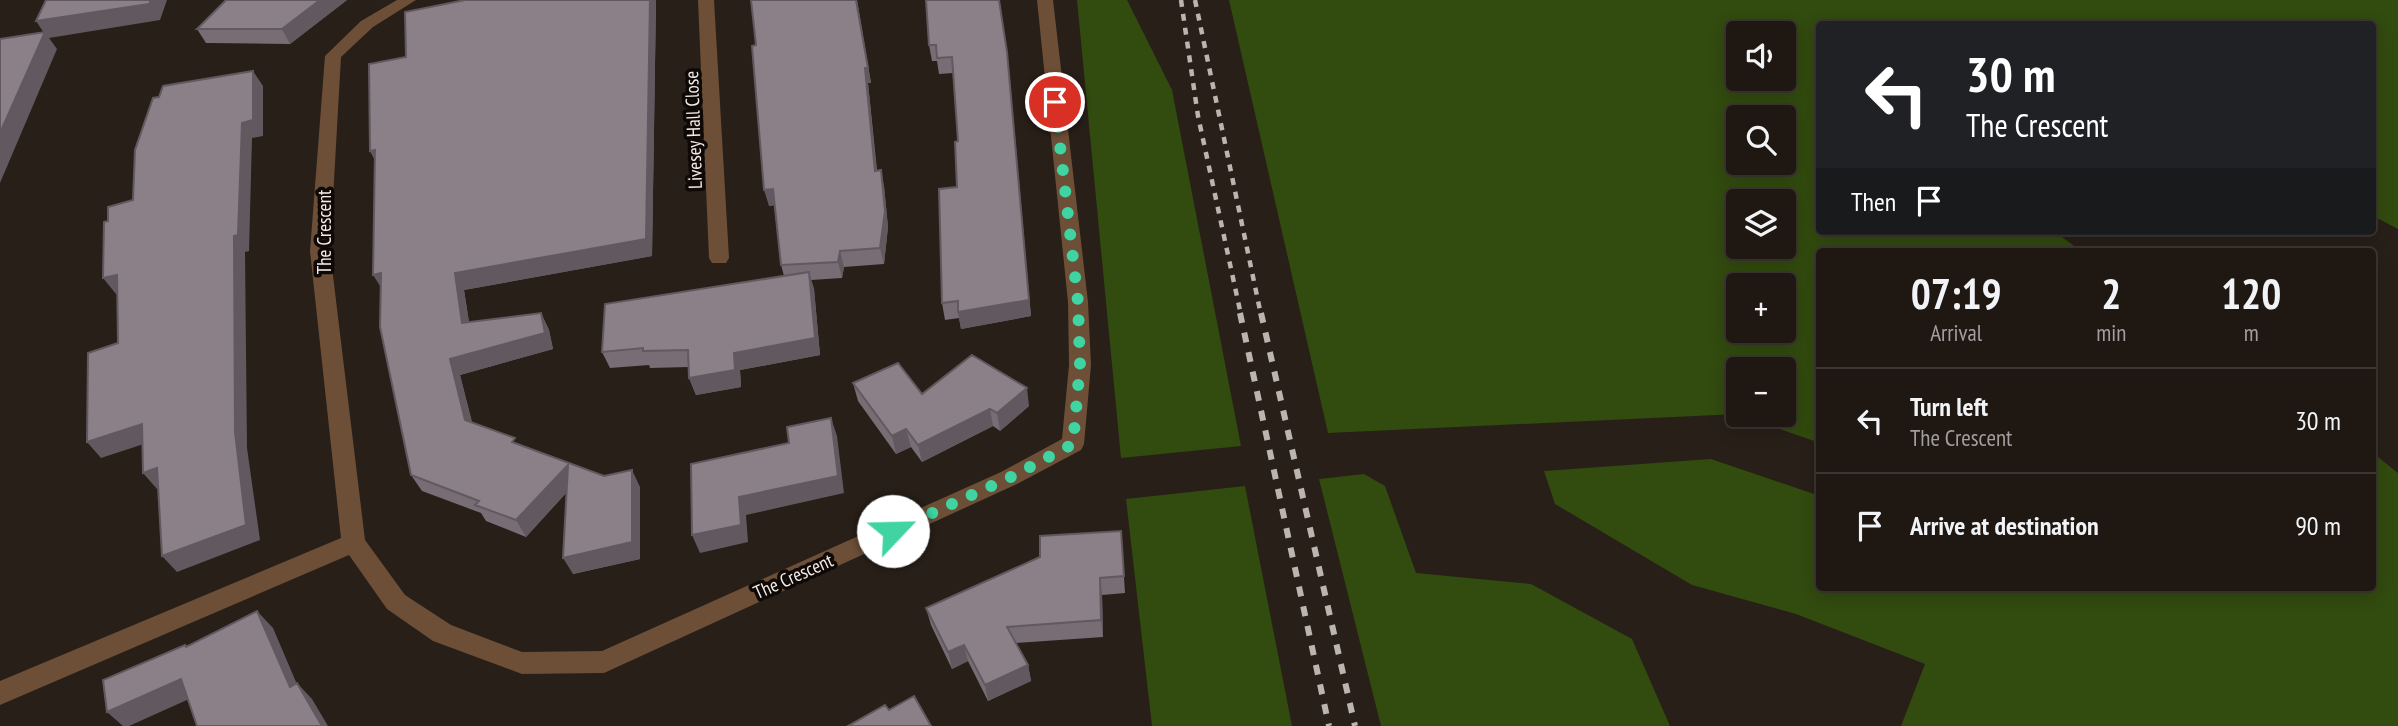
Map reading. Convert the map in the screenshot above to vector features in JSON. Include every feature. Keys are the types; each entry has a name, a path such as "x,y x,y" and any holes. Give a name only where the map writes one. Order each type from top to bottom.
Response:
{"street":[{"name":"The Crescent","path":"408,0 367,24 332,56 320,251 353,543 396,602 442,633 522,663 604,662 1009,478 1073,444 1080,365 1078,302 1045,0"},
{"name":"Livesey Hall Close","path":"706,0 719,258"},
{"path":"0,693 353,543"}],"green space":[{"path":"1077,0 1127,0 1172,90 1241,446 1121,458"},
{"path":"1229,0 2398,0 2398,229 2376,218 2376,21 1816,21 1816,235 2059,235 2077,248 1816,248 1816,442 1774,427 1796,427 1796,357 1726,357 1726,415 1328,433"},
{"path":"2376,455 2398,473 2398,726 1901,726 1925,664 1796,614 1692,585 1555,504 1544,471 1711,459 1816,495 1816,591 2376,591"},
{"path":"1364,474 1385,486 1416,573 1531,584 1632,639 1670,726 1381,726 1319,479"},
{"path":"1245,486 1292,726 1152,726 1126,499"}],"building":[{"path":"46,0 151,0 149,4 36,21"},
{"path":"226,0 320,0 282,29 197,29"},
{"path":"465,0 650,0 646,239 455,273 462,323 541,313 545,333 450,359 465,420 515,438 512,442 604,476 632,470 632,542 563,558 568,465 516,520 475,505 479,501 411,475 380,327 381,273 373,275 375,150 370,151 369,64 406,57 405,12"},
{"path":"751,0 856,0 868,68 865,68 875,171 881,170 885,211 880,248 840,251 838,262 781,265 773,189 764,190 752,46 756,45"},
{"path":"926,0 999,0 1007,52 1029,300 958,312 958,301 942,303 939,189 957,187 955,142 958,141 952,57 937,58 936,45 929,45"},
{"path":"45,32 0,133 0,39"},
{"path":"253,71 253,120 242,123 238,235 234,236 235,432 246,525 162,556 157,468 143,473 142,424 87,442 88,353 118,343 117,275 103,278 104,222 108,221 108,207 133,200 135,150 153,98 159,97 163,86"},
{"path":"809,272 815,338 734,353 735,370 689,378 688,350 643,351 643,348 602,352 605,304"},
{"path":"972,355 1027,388 997,413 990,409 918,445 906,429 892,436 853,383 898,363 922,394"},
{"path":"831,418 838,476 739,497 741,525 692,535 691,464 789,443 787,427"},
{"path":"1121,531 1124,576 1100,578 1101,620 1007,627 1028,665 985,685 964,645 948,652 926,608 1040,557 1040,536"},
{"path":"257,611 290,687 297,683 322,726 197,726 181,679 107,712 103,680 185,645 186,647"},
{"path":"914,696 931,726 848,726 885,705 889,710"}],"railway":[{"path":"1181,0 1198,116 1241,315"},
{"path":"1195,0 1261,315"},
{"path":"1240,313 1329,726"},
{"path":"1261,313 1355,726"}],"route":[{"path":"893,531 1009,478 1073,444 1080,365 1078,302 1055,102"}]}
